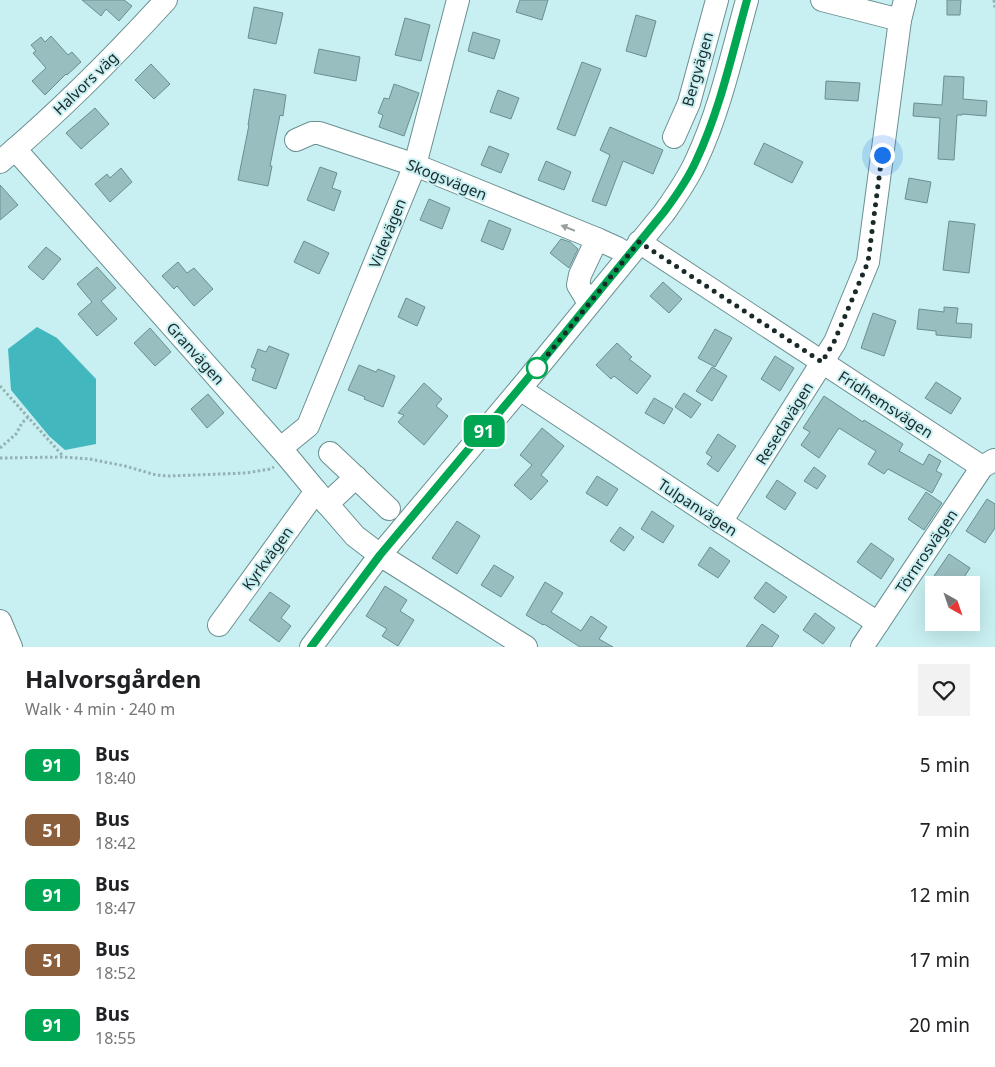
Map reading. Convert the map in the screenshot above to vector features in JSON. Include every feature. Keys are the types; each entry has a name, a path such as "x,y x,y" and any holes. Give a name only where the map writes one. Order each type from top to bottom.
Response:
{"street":[{"name":"Halvors väg","path":"8,156 70,99 166,0"},
{"name":"Videvägen","path":"284,452 308,426 415,165 458,0"},
{"name":"Bergvägen","path":"674,137 689,103 717,0"},
{"path":"311,647 380,555 590,303 681,189 696,162 712,123 747,0"},
{"path":"822,0 902,10"},
{"name":"Resedavägen","path":"721,522 834,342 868,262 902,10"},
{"name":"Skogsvägen","path":"296,140 312,133 319,133 415,165 617,248 634,248"},
{"name":"Granvägen","path":"8,156 284,452 355,536 380,555 521,646"},
{"path":"590,303 578,285 580,275 597,239"},
{"name":"Fridhemsvägen","path":"634,248 989,463"},
{"name":"Tulpanvägen","path":"520,388 721,522 878,623"},
{"path":"330,453 389,509"},
{"name":"Törnrosvägen","path":"862,647 989,463"},
{"name":"Kyrkvägen","path":"219,625 322,497 356,477"},
{"path":"0,621 11,647"}],"path":[{"path":"994,0 995,9"},
{"path":"0,386 64,457"},
{"path":"0,448 16,434 28,417"},
{"path":"0,458 64,457 90,459 156,475 169,476 246,473 270,470 284,452"}],"shaded area":[{"path":"37,327 57,338 96,379 96,444 65,450 49,436 11,390 8,349"}],"building":[{"path":"82,0 124,0 132,6 119,21 106,9 101,16"},
{"path":"520,0 548,0 542,20 516,12"},
{"path":"947,0 961,0 960,15 947,15"},
{"path":"254,7 283,13 276,44 248,38"},
{"path":"636,15 656,21 646,57 626,51"},
{"path":"405,18 430,25 421,61 395,55"},
{"path":"473,32 500,40 494,59 468,51"},
{"path":"51,36 68,55 72,52 81,62 45,95 32,81 46,68 33,53 36,51 31,45 41,37 45,42"},
{"path":"319,49 360,57 356,81 314,73"},
{"path":"582,62 601,69 575,136 557,129"},
{"path":"151,64 170,84 154,99 135,80"},
{"path":"944,76 964,77 963,99 987,101 986,116 957,115 954,160 938,159 940,118 913,116 914,103 942,105"},
{"path":"826,81 860,83 858,101 825,99"},
{"path":"394,84 419,93 404,136 379,127 383,115 378,113 384,98 389,99"},
{"path":"254,89 286,95 283,116 280,115 277,130 268,186 238,180"},
{"path":"498,90 519,98 511,119 490,112"},
{"path":"95,108 109,124 81,149 66,133"},
{"path":"610,127 663,150 653,174 623,161 606,206 592,201 610,155 600,150"},
{"path":"764,143 803,162 792,183 754,164"},
{"path":"489,146 509,154 501,173 481,165"},
{"path":"546,161 571,172 564,190 538,180"},
{"path":"320,167 337,173 332,188 341,191 334,211 307,200"},
{"path":"121,168 132,182 110,202 95,184 107,174 110,178"},
{"path":"909,178 931,182 927,203 905,199"},
{"path":"0,185 18,205 0,220"},
{"path":"429,199 450,208 442,229 420,220"},
{"path":"489,220 511,229 503,250 481,241"},
{"path":"949,221 975,224 969,273 943,270"},
{"path":"561,239 570,242 578,249 569,268 550,253"},
{"path":"304,241 329,253 319,274 294,262"},
{"path":"46,247 61,259 43,280 28,267"},
{"path":"178,262 187,273 194,268 213,289 194,306 177,286 174,289 162,276"},
{"path":"97,267 116,288 101,301 117,319 97,336 78,314 92,302 77,284"},
{"path":"663,282 682,299 669,313 650,296"},
{"path":"406,298 425,307 417,326 398,317"},
{"path":"944,307 958,308 956,323 972,324 971,338 936,335 936,331 917,329 919,309 944,312"},
{"path":"873,313 896,321 884,356 861,348"},
{"path":"150,328 171,352 155,366 134,343"},
{"path":"715,329 732,338 715,367 698,358"},
{"path":"617,343 632,357 629,359 651,376 637,394 614,376 611,379 596,365"},
{"path":"269,346 289,354 276,389 252,380 256,369 251,367 258,349 266,352"},
{"path":"775,356 794,368 780,391 761,379"},
{"path":"359,365 376,372 378,369 395,376 383,407 348,390"},
{"path":"712,367 727,376 712,401 696,391"},
{"path":"936,382 961,398 951,414 925,398"},
{"path":"424,383 442,399 436,406 448,416 424,445 398,422 404,415 398,413"},
{"path":"684,393 701,404 691,418 675,407"},
{"path":"208,394 224,413 207,428 191,409"},
{"path":"824,396 863,422 864,420 903,444 899,451 923,465 929,454 941,461 936,471 942,474 932,493 888,469 884,474 868,464 876,451 839,428 819,458 801,445 810,432 803,428"},
{"path":"654,398 673,409 664,424 645,413"},
{"path":"542,428 564,446 541,475 548,481 531,500 514,485 532,465 520,455"},
{"path":"718,434 736,446 718,472 707,464 712,457 706,453"},
{"path":"814,467 826,476 817,489 804,481"},
{"path":"597,476 618,489 607,506 586,493"},
{"path":"777,480 796,493 785,510 766,497"},
{"path":"926,492 942,503 924,530 908,519"},
{"path":"987,499 995,504 995,528 985,543 966,531"},
{"path":"652,511 674,526 663,543 641,529"},
{"path":"457,521 480,536 457,574 432,558"},
{"path":"620,527 634,537 624,551 610,541"},
{"path":"871,543 894,559 881,579 857,562"},
{"path":"710,547 730,561 718,578 698,565"},
{"path":"949,554 970,568 965,576 934,576"},
{"path":"494,565 514,577 501,597 481,585"},
{"path":"545,582 563,593 551,612 581,631 591,616 607,627 599,639 613,647 580,647 526,615"},
{"path":"766,582 787,597 774,613 754,598"},
{"path":"385,586 407,600 400,611 414,620 398,646 382,636 387,629 366,616"},
{"path":"270,592 290,606 281,618 291,626 279,642 249,620"},
{"path":"815,613 835,628 823,644 803,630"},
{"path":"762,624 779,636 772,647 746,647"}],"bus line":[{"name":"91","path":"311,647 380,555 528,378 681,189 696,162 712,123 747,0"}],"route":[{"path":"537,368 639,242 822,362 834,342 868,262 882,155"}]}
